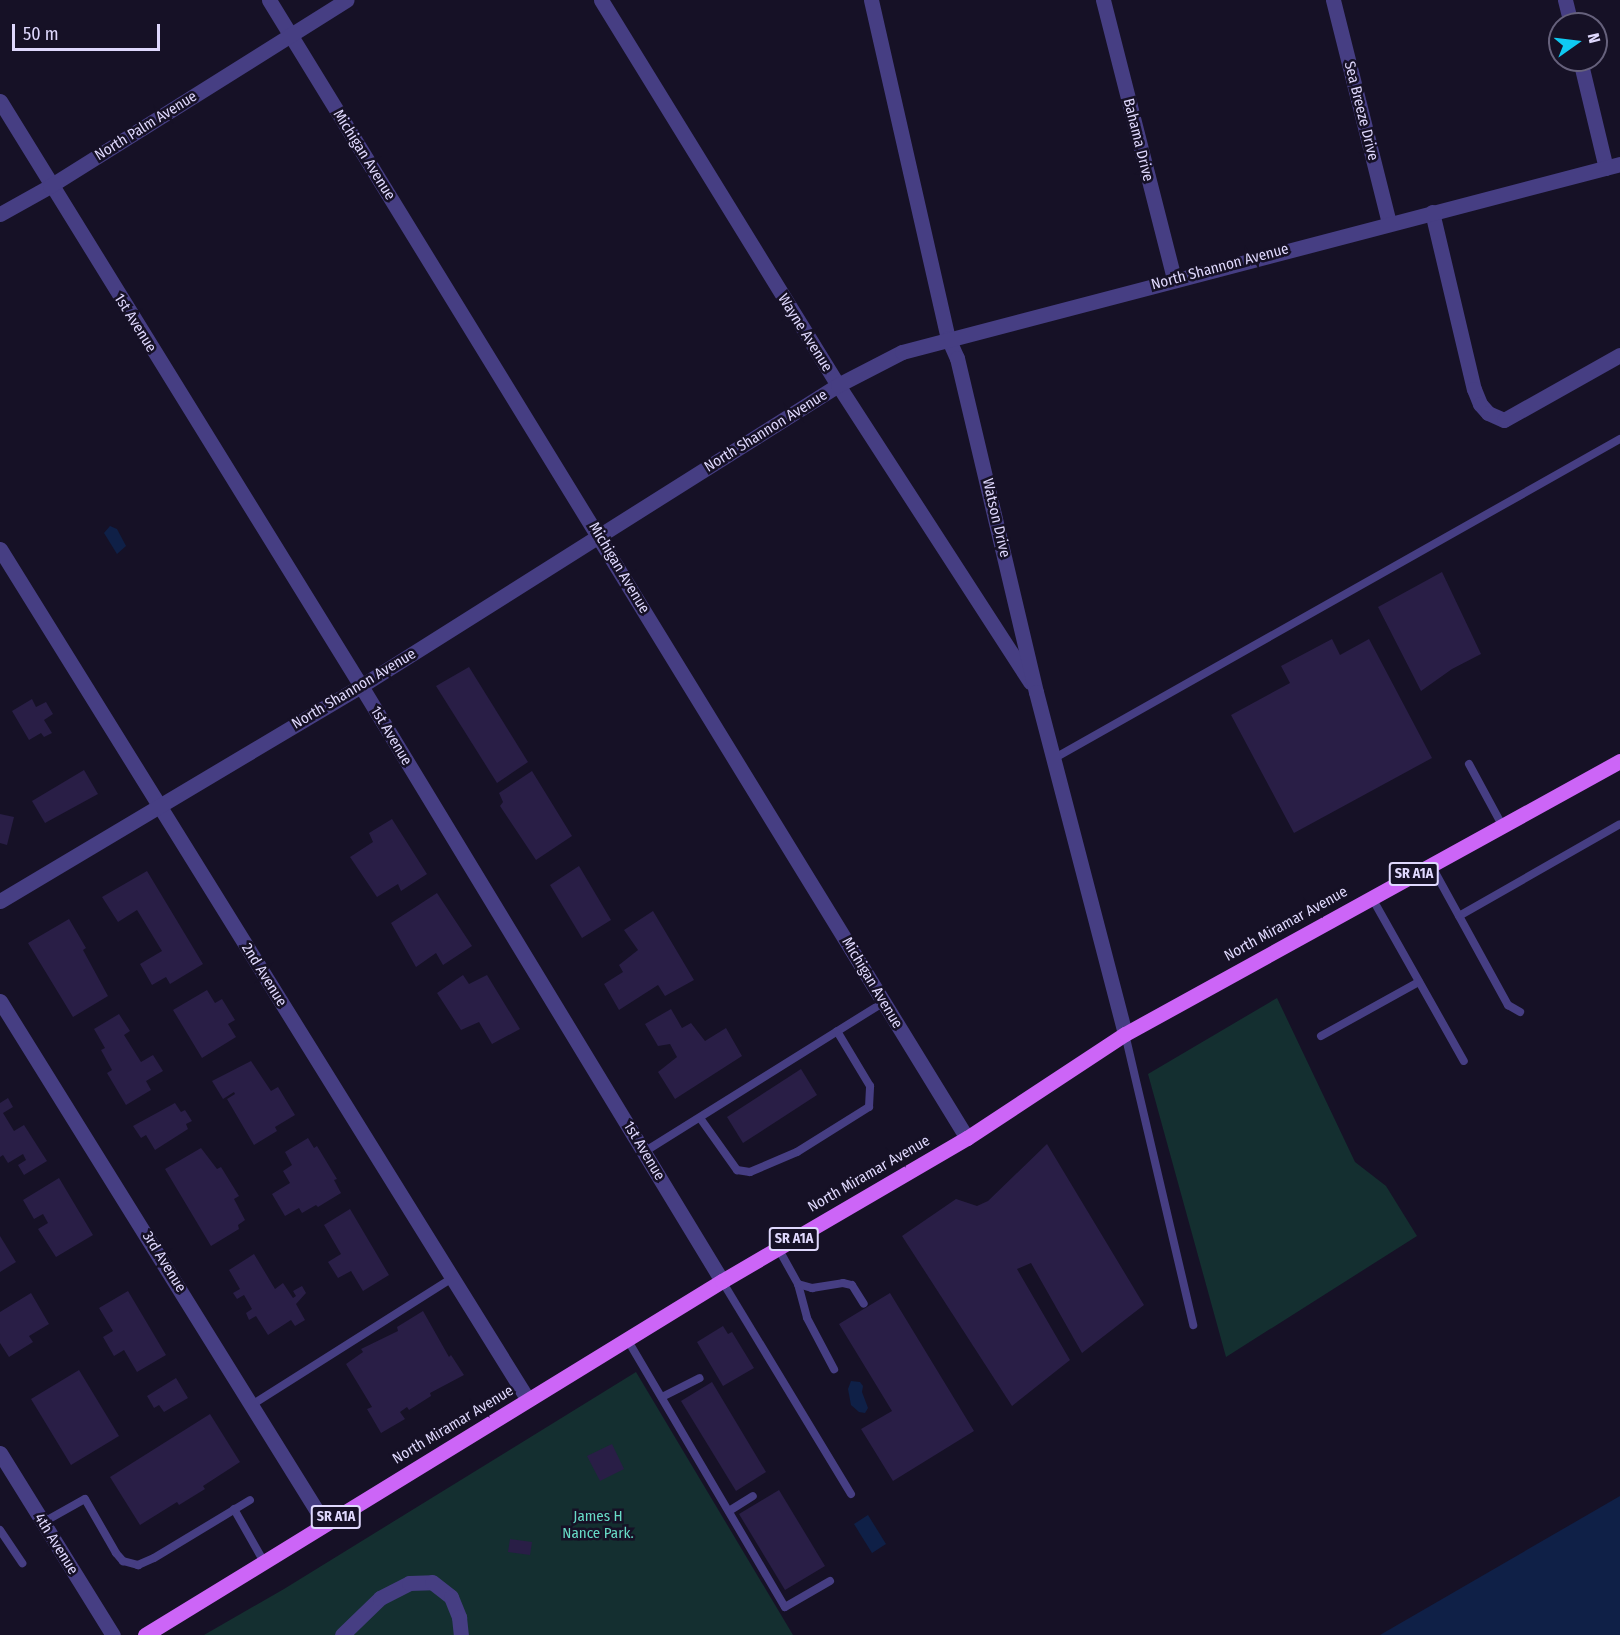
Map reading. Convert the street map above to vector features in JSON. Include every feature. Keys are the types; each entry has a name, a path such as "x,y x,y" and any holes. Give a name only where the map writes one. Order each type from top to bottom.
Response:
{"main road":[{"name":"North Miramar Avenue","path":"145,1635 722,1281 967,1138 1125,1034 1620,761"}],"street":[{"name":"Michigan Avenue","path":"269,0 967,1138"},
{"name":"North Palm Avenue","path":"0,214 50,186 346,0"},
{"name":"Wayne Avenue","path":"601,0 838,385 1036,692"},
{"name":"Watson Drive","path":"870,0 948,338 957,358 1036,692 1125,1034"},
{"name":"Bahama Drive","path":"1103,0 1174,279"},
{"name":"Sea Breeze Drive","path":"1333,0 1389,223"},
{"path":"1584,72 1613,166"},
{"name":"1st Avenue","path":"0,101 50,186 361,686 722,1281"},
{"name":"North Shannon Avenue","path":"0,901 361,686 838,385 902,352 948,338 1613,166"},
{"path":"1432,212 1474,389 1480,404 1488,413 1504,420 1620,355"},
{"name":"2nd Avenue","path":"0,549 528,1400"},
{"name":"3rd Avenue","path":"0,1001 253,1404 325,1524"},
{"name":"4th Avenue","path":"0,1453 113,1635"},
{"path":"342,1635 380,1598 408,1582 432,1582 451,1597 459,1617 461,1635"}],"lane":[{"path":"1053,759 1620,439"},
{"path":"1470,764 1502,825"},
{"path":"1459,916 1620,824"},
{"path":"1431,865 1509,1005 1520,1012"},
{"path":"1372,898 1464,1061"},
{"path":"1321,1036 1419,982"},
{"path":"644,1152 884,1002"},
{"path":"700,1118 737,1170 750,1172 806,1147 869,1107 870,1086 837,1031"},
{"path":"1125,1034 1193,1325"},
{"path":"778,1248 798,1284 807,1318 834,1369"},
{"path":"253,1404 452,1278"},
{"path":"722,1281 851,1494"},
{"path":"798,1284 812,1288 843,1283 852,1286 864,1304"},
{"path":"627,1340 785,1607 830,1581"},
{"path":"662,1397 700,1378"},
{"path":"729,1510 753,1496"},
{"path":"42,1523 85,1499 116,1553 123,1561 138,1565 154,1558 250,1500"},
{"path":"234,1509 264,1562"},
{"path":"0,1530 21,1563"}],"green space":[{"path":"1277,998 1355,1162 1386,1186 1417,1236 1226,1357 1148,1074"},
{"name":"James H Nance Park.","path":"636,1372 793,1635 204,1635 284,1589"}],"water":[{"path":"110,526 117,529 126,546 117,554 104,533"},
{"path":"851,1381 860,1382 863,1386 862,1392 868,1408 865,1413 859,1412 851,1405 848,1389"},
{"path":"1620,1496 1620,1635 1380,1635"},
{"path":"868,1515 886,1544 872,1553 854,1524"}],"building":[{"path":"1442,572 1481,654 1452,669 1421,691 1378,607"},
{"path":"1332,639 1340,655 1369,639 1432,758 1294,833 1231,715 1290,683 1281,666"},
{"path":"469,667 528,762 497,783 436,686"},
{"path":"32,699 36,707 46,702 53,714 44,720 52,733 44,737 41,733 29,740 12,711"},
{"path":"84,770 98,794 45,823 32,801"},
{"path":"532,771 572,836 536,860 500,806 503,802 499,793"},
{"path":"0,814 14,817 7,845 0,843"},
{"path":"392,819 427,874 401,891 398,884 377,897 350,857 373,842 369,833"},
{"path":"579,866 611,920 582,938 550,885"},
{"path":"147,871 203,964 170,984 166,977 152,985 140,964 162,951 137,910 118,922 102,897"},
{"path":"437,893 472,946 443,965 436,953 416,967 391,923"},
{"path":"653,911 694,980 665,996 658,985 619,1010 604,984 623,972 619,965 638,950 624,930"},
{"path":"69,919 86,948 83,950 108,996 73,1017 28,943"},
{"path":"463,975 469,984 487,975 520,1029 492,1044 479,1022 461,1030 437,993"},
{"path":"207,990 215,1003 222,999 235,1020 228,1024 236,1037 202,1058 173,1010"},
{"path":"671,1009 682,1028 691,1023 705,1041 726,1028 742,1056 675,1099 658,1072 677,1057 670,1044 658,1046 645,1024"},
{"path":"119,1014 130,1031 124,1035 141,1062 153,1055 163,1071 146,1081 151,1090 126,1105 107,1073 112,1070 101,1050 105,1048 94,1029"},
{"path":"251,1061 271,1091 278,1087 295,1115 275,1127 277,1131 254,1145 227,1099 235,1094 234,1092 223,1099 212,1081"},
{"path":"801,1069 817,1095 743,1143 727,1117"},
{"path":"8,1098 13,1107 3,1113 14,1131 24,1125 47,1161 24,1175 18,1165 26,1160 23,1154 8,1163 3,1155 0,1157 0,1103"},
{"path":"175,1103 181,1112 185,1110 192,1121 186,1124 188,1129 155,1150 146,1135 141,1138 133,1126"},
{"path":"308,1138 314,1148 317,1146 337,1179 334,1180 341,1193 318,1207 316,1205 302,1213 299,1208 285,1216 272,1194 290,1183 283,1171 292,1165 285,1152"},
{"path":"1047,1144 1144,1305 1082,1353 1031,1263 1017,1269 1070,1360 1012,1406 902,1236 956,1199 977,1206 988,1201"},
{"path":"201,1148 217,1169 221,1167 239,1196 234,1199 245,1220 238,1225 239,1229 211,1246 165,1169"},
{"path":"59,1178 93,1235 56,1257 38,1229 48,1223 43,1214 34,1219 23,1200"},
{"path":"350,1209 389,1275 363,1291 351,1271 338,1278 328,1262 341,1254 324,1225"},
{"path":"0,1236 16,1262 0,1272"},
{"path":"254,1254 275,1289 283,1283 293,1298 296,1296 293,1291 302,1286 306,1293 296,1304 305,1320 295,1326 291,1320 268,1335 256,1316 249,1320 246,1313 252,1309 244,1295 237,1299 233,1293 240,1289 229,1270"},
{"path":"128,1291 166,1355 137,1372 124,1350 114,1356 103,1337 113,1331 99,1308"},
{"path":"31,1293 49,1324 29,1336 33,1342 9,1357 0,1343 0,1312"},
{"path":"890,1293 974,1431 893,1481 861,1429 892,1411 839,1324"},
{"path":"423,1311 449,1357 451,1355 464,1375 430,1393 431,1396 409,1410 407,1407 400,1412 405,1419 381,1433 367,1409 372,1407 346,1364 363,1352 361,1349 398,1331 397,1327"},
{"path":"723,1326 728,1334 732,1332 754,1368 723,1386 697,1342"},
{"path":"79,1370 119,1436 71,1465 31,1399"},
{"path":"176,1378 188,1398 164,1412 159,1405 154,1408 147,1396"},
{"path":"712,1382 766,1472 736,1491 681,1401"},
{"path":"210,1414 240,1462 203,1486 205,1489 179,1505 177,1502 140,1525 110,1477"},
{"path":"612,1444 624,1469 600,1481 587,1456"},
{"path":"779,1490 825,1566 785,1590 739,1514"},
{"path":"510,1539 532,1542 530,1555 508,1552"}]}
